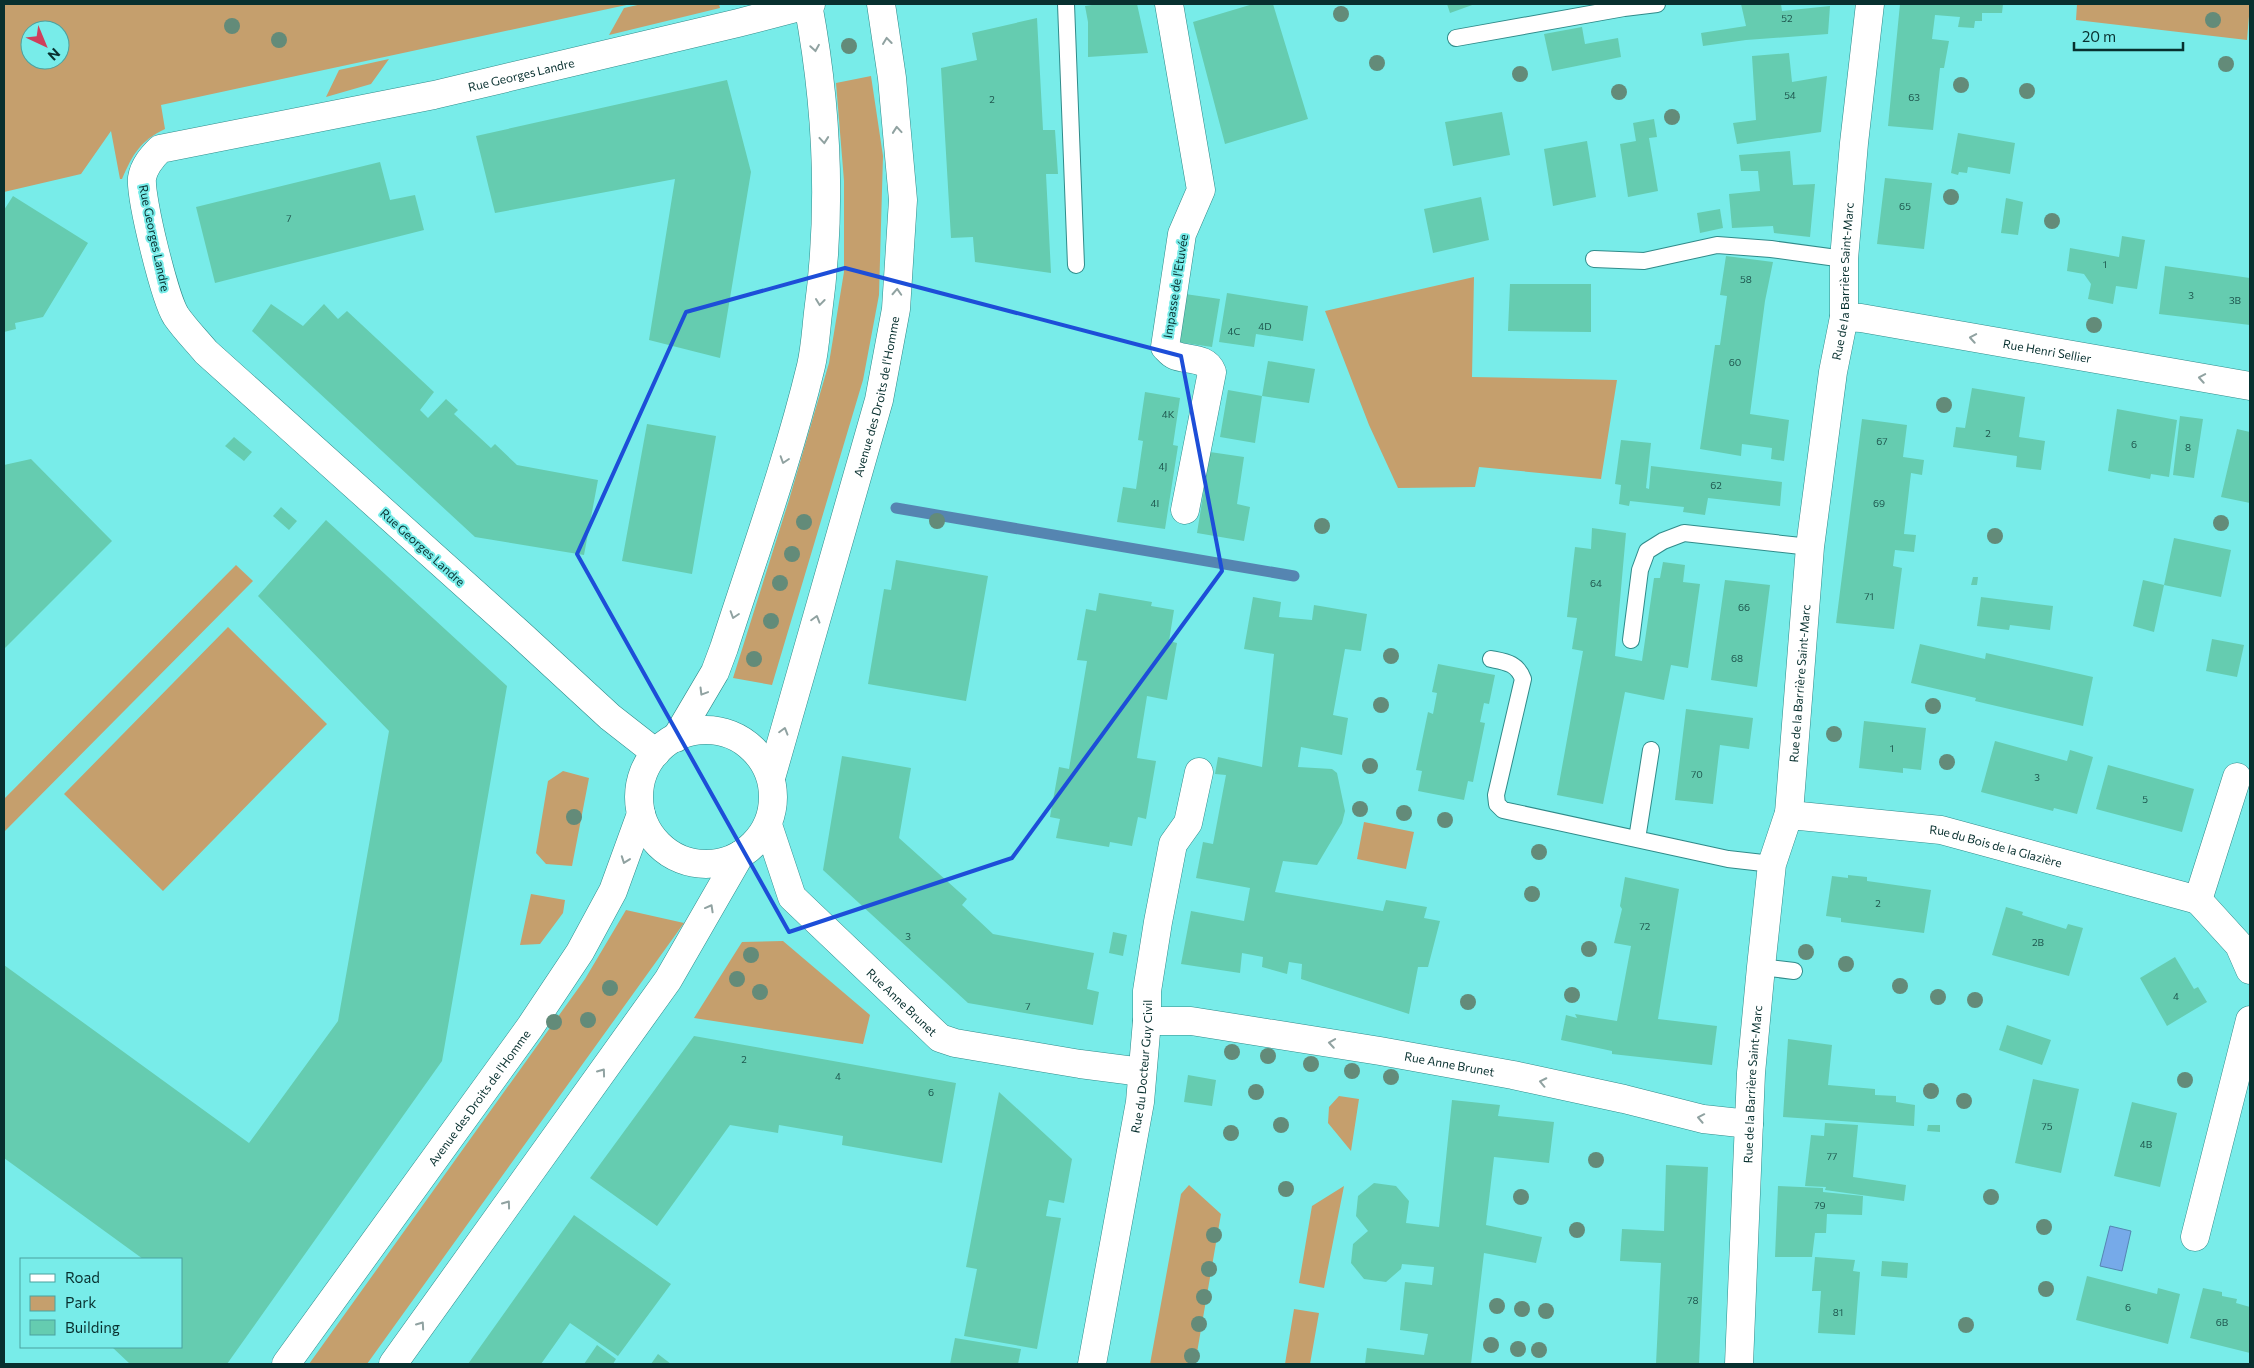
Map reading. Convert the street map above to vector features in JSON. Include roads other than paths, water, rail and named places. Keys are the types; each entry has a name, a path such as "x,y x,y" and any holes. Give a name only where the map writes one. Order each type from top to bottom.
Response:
{"street":[{"name":"Avenue des Droits de l'Homme","path":"666,745 695,732 714,730 733,736 750,746 763,760 771,778 774,794 773,810 768,825 756,842 740,855 715,864 689,862 672,855 658,844 648,830 641,814 639,792 644,771 666,745 715,672 788,448 812,364 825,262 826,158 817,57 809,4"},
{"name":"Rue Georges Landre","path":"666,745 610,717 206,352 176,316 166,294 144,196 142,178 150,158 160,149 434,95 738,23 809,4"},
{"name":"Avenue des Droits de l'Homme","path":"771,778 879,400 896,309 903,200 892,78 881,4"},
{"name":"Impasse de l'Etuvée","path":"1169,4 1201,190 1182,234 1166,347 1173,355 1205,362 1210,366 1212,372 1186,510"},
{"name":"Rue de la Barrière Saint-Marc","path":"1738,1364 1751,1073 1761,967 1772,864 1789,813 1810,547 1833,372 1844,318 1844,259 1854,143 1870,4"},
{"name":"Rue Henri Sellier","path":"1844,318 1861,318 2250,386"},
{"name":"Rue du Docteur Guy Civil","path":"1092,1364 1136,1125 1147,1021 1147,991 1173,844 1188,824 1200,772"},
{"path":"2237,777 2198,900 2239,946 2250,970"},
{"name":"Rue du Bois de la Glazière","path":"1789,813 1800,816 1941,830 2198,900"},
{"name":"Avenue des Droits de l'Homme","path":"286,1364 530,1027 580,952 613,891 641,814"},
{"name":"Rue Anne Brunet","path":"768,825 792,897 940,1038 955,1043 1080,1064 1142,1072"},
{"name":"Avenue des Droits de l'Homme","path":"393,1364 668,980 740,855"},
{"path":"2194,1237 2250,1020"},
{"name":"Rue Anne Brunet","path":"1147,1021 1191,1021 1380,1051 1513,1075 1624,1099 1703,1119 1750,1124"}],"lane":[{"path":"1066,4 1076,265"},
{"path":"1456,38 1624,8 1657,4"},
{"path":"1594,259 1644,261 1717,245 1771,249 1844,259"},
{"path":"1631,640 1640,570 1647,552 1663,541 1684,534 1810,547"},
{"path":"1490,659 1513,664 1523,679 1496,795 1497,804 1503,810 1728,859 1772,864"},
{"path":"1637,839 1651,750"},
{"path":"1761,967 1794,971"}],"water":[{"path":"2110,1226 2131,1231 2122,1271 2100,1266"}],"waterway":[{"path":"896,508 1294,576"}]}
